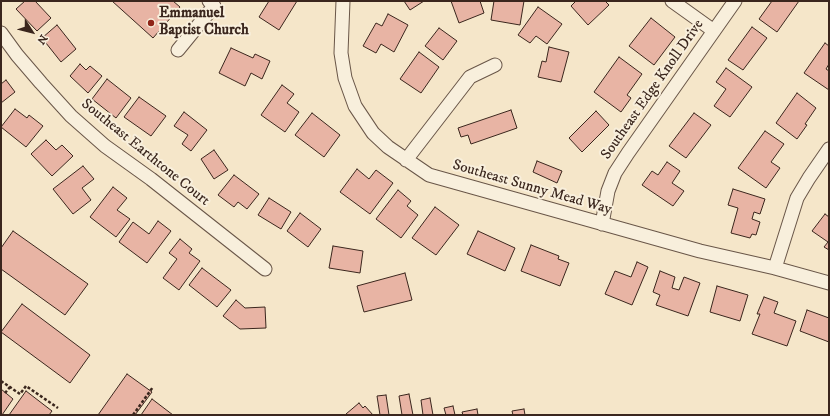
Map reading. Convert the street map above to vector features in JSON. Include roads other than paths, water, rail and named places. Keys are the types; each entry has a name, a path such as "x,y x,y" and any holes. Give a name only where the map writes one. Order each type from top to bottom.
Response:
{"street":[{"path":"178,50 214,6 209,1"},
{"name":"Southeast Sunny Mead Way","path":"343,1 341,53 345,78 355,106 373,133 388,147 428,175 700,251 829,282"},
{"path":"672,1 714,30"},
{"name":"Southeast Edge Knoll Drive","path":"602,224 608,190 615,173 735,1"},
{"name":"Southeast Earthtone Court","path":"1,33 41,83 71,116 105,146 151,179 265,269"},
{"path":"406,160 470,77 495,65"},
{"path":"775,268 798,198 808,178 829,149"}],"place":[{"name":"Emmanuel Baptist Church","path":"151,23"}]}
